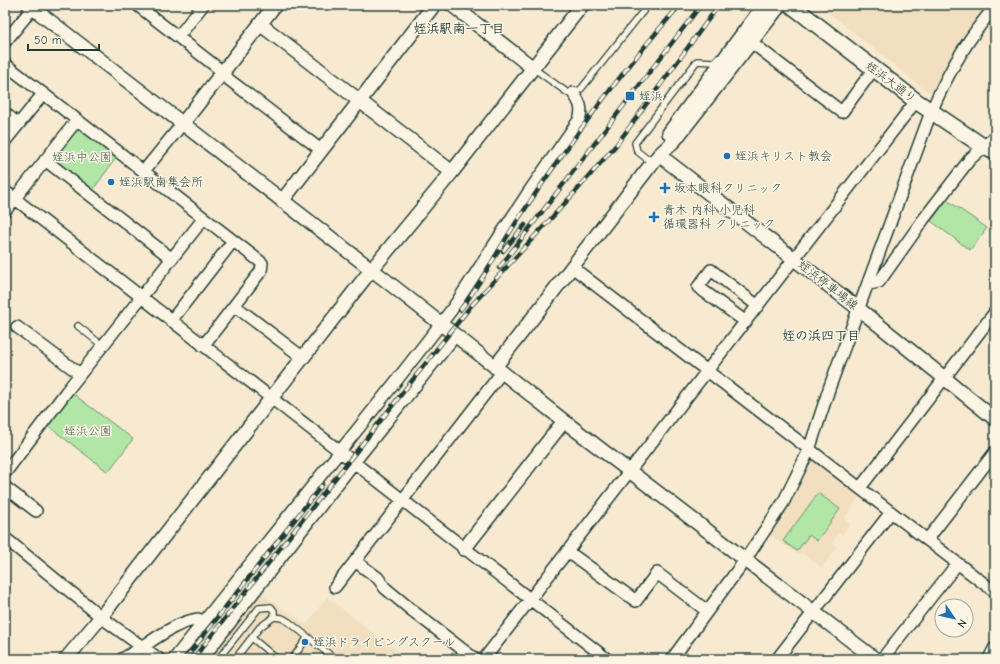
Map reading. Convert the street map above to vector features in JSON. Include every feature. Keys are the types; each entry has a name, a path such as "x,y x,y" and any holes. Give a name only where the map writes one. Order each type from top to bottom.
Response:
{"main road":[{"name":"姪浜大通り","path":"791,5 873,70 931,112 991,145"}],"street":[{"path":"178,37 203,5"},
{"path":"144,171 183,124 275,5"},
{"path":"282,201 434,5"},
{"path":"452,5 533,68"},
{"path":"66,659 101,617 302,357 452,172 582,5"},
{"path":"746,38 764,5"},
{"path":"335,587 403,500 572,267 659,155 667,136 746,38 780,5"},
{"path":"5,42 32,6 372,270 498,370 875,659"},
{"path":"142,7 223,72 228,80 321,150"},
{"path":"672,659 745,560 783,503 809,450 830,386 869,284 931,112 950,73 984,20 995,7"},
{"path":"260,24 452,172"},
{"path":"746,38 842,112 873,70"},
{"path":"5,64 262,263 261,271 203,346"},
{"path":"174,659 440,324 579,120 582,113 581,105 573,93"},
{"path":"5,141 42,94"},
{"path":"484,659 916,101"},
{"path":"5,113 18,124"},
{"path":"5,211 77,120"},
{"path":"869,284 879,282 923,220 970,159 991,145"},
{"name":"姪浜停車場線","path":"659,155 859,309 995,419"},
{"path":"45,160 171,258"},
{"path":"5,191 354,464 403,500 607,659"},
{"path":"6,469 204,218"},
{"path":"171,321 233,241"},
{"path":"572,267 708,370 956,564 995,592"},
{"path":"746,322 698,287 711,270 758,306"},
{"path":"235,306 302,357"},
{"path":"860,488 995,312"},
{"path":"17,327 80,374"},
{"path":"202,659 455,336"},
{"path":"464,549 564,421"},
{"path":"927,540 995,452"},
{"path":"5,487 36,511"},
{"path":"777,659 891,512"},
{"path":"5,538 101,617 158,659"},
{"path":"567,551 636,601 657,573 707,611"},
{"path":"355,562 378,578 385,588 475,659"},
{"path":"882,659 956,564"},
{"path":"122,659 144,648 162,634 183,622 198,619 203,622"},
{"path":"990,659 995,649"}],"lane":[{"path":"533,68 563,91 573,93 581,90 648,5"},
{"path":"659,155 647,159 637,151 635,143 697,61 714,62 746,38"},
{"path":"78,326 103,346"},
{"path":"218,659 258,608 270,607 274,611 274,617"},
{"path":"235,659 266,622 274,617 282,618 335,659"},
{"path":"292,659 308,637"},
{"path":"252,638 277,659"}],"shaded area":[{"path":"819,5 988,5 943,70 933,90 928,92"},
{"path":"813,458 861,495 844,519 850,524 842,535 839,533 832,543 837,547 822,568 801,552 799,555 768,534 809,459"},
{"name":"姪浜ドライビングスクール","path":"262,593 306,625 327,597 408,659 210,659"}],"green space":[{"name":"姪浜中公園","path":"75,129 79,129 116,158 92,191 54,161 53,158"},
{"path":"947,200 987,228 970,250 931,221"},
{"name":"姪浜公園","path":"68,390 133,439 108,472 43,422"},
{"path":"818,493 840,509 817,541 809,535 797,551 783,541"}],"railway":[{"path":"460,310 476,288 519,218 576,136 616,82 680,5"},
{"path":"499,268 701,5"},
{"path":"193,659 470,307 617,144 719,5"},
{"path":"503,251 525,225"},
{"path":"185,659 322,485"}],"place":[{"name":"姪浜","path":"630,96"},
{"name":"姪浜キリスト教会","path":"727,156"},
{"name":"姪浜駅南集会所","path":"111,182"},
{"name":"坂本眼科クリニック","path":"665,188"},
{"name":"青木 内科 小児科 循環器科 クリニック","path":"654,217"},
{"name":"姪浜ドライビングスクール","path":"305,642"}],"district":[{"name":"姪浜駅南一丁目","path":"459,28"},
{"name":"姪の浜四丁目","path":"821,335"}]}
